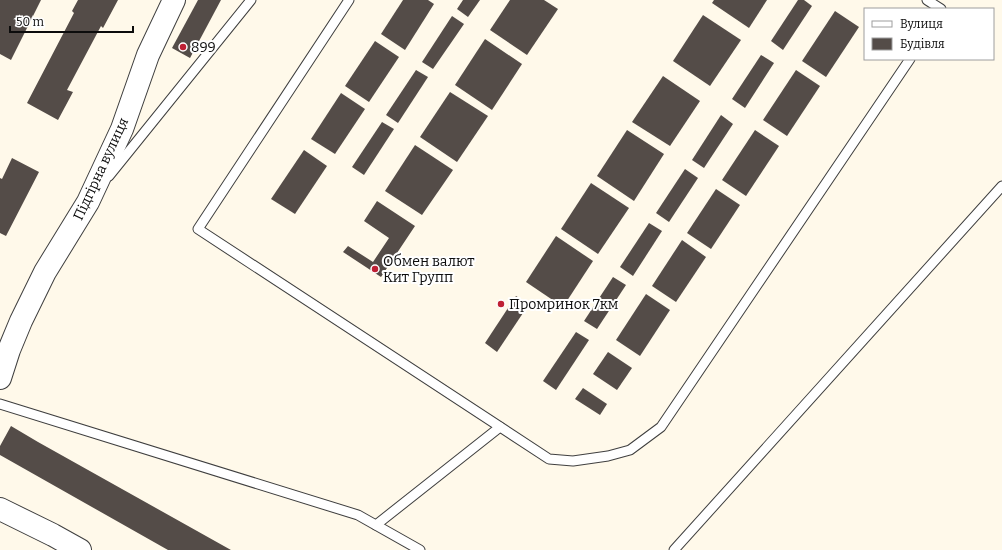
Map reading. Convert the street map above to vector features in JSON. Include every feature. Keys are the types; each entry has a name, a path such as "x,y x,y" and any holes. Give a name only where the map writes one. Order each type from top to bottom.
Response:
{"street":[{"name":"Підгірна вулиця","path":"0,378 9,350 45,272 88,202 122,129 148,55 174,0"},
{"path":"0,509 80,550"}],"lane":[{"path":"88,202 251,0"},
{"path":"349,0 198,229 550,459 573,461 608,456 630,450 661,427 909,60"},
{"path":"927,0 939,8"},
{"path":"674,550 1002,186"},
{"path":"0,404 358,515 420,550"},
{"path":"376,525 500,427"}],"building":[{"path":"0,0 41,0 11,60 0,54"},
{"path":"78,0 118,0 103,28 101,26 67,90 73,92 58,120 27,103 74,13 72,11"},
{"path":"198,0 221,0 190,58 172,48"},
{"path":"403,0 428,0 434,4 405,50 381,34"},
{"path":"463,0 480,0 468,17 457,9"},
{"path":"510,0 544,0 558,9 527,55 490,30"},
{"path":"714,0 767,0 749,28 712,3"},
{"path":"798,0 804,0 812,6 783,50 771,41"},
{"path":"835,11 859,27 826,77 802,61"},
{"path":"703,15 741,40 710,86 673,61"},
{"path":"452,16 464,24 433,69 422,62"},
{"path":"485,39 522,64 492,110 455,85"},
{"path":"375,41 399,57 369,102 345,86"},
{"path":"761,55 774,63 745,108 732,99"},
{"path":"416,70 428,77 398,123 386,115"},
{"path":"796,70 820,86 787,136 763,120"},
{"path":"663,76 700,101 670,146 632,122"},
{"path":"450,92 488,116 457,162 420,137"},
{"path":"341,93 365,109 335,154 311,139"},
{"path":"721,115 733,124 704,168 692,160"},
{"path":"382,122 394,129 364,175 352,167"},
{"path":"627,130 664,154 634,201 597,176"},
{"path":"755,130 779,146 746,196 722,180"},
{"path":"415,145 453,170 422,215 385,191"},
{"path":"304,150 327,166 295,214 271,199"},
{"path":"12,158 39,172 6,236 0,233 0,178 2,179"},
{"path":"685,169 698,178 669,222 656,213"},
{"path":"591,183 629,208 598,254 561,229"},
{"path":"716,189 740,205 711,249 687,233"},
{"path":"377,201 415,226 381,277 343,252 348,246 373,262 389,238 364,221"},
{"path":"649,223 662,231 633,276 620,267"},
{"path":"556,236 593,261 563,307 526,282"},
{"path":"682,240 706,257 676,302 652,286"},
{"path":"613,277 626,285 597,329 584,321"},
{"path":"646,294 670,310 640,356 616,340"},
{"path":"516,296 529,304 497,352 485,343"},
{"path":"576,332 589,340 556,390 543,381"},
{"path":"608,352 632,368 617,390 593,374"},
{"path":"583,388 607,404 600,415 575,399"},
{"path":"11,426 231,550 168,550 0,455 0,446"}],"place":[{"name":"899","path":"183,47"},
{"name":"Обмен валют Кит Групп","path":"375,269"},
{"name":"Промринок 7км","path":"501,304"}]}
